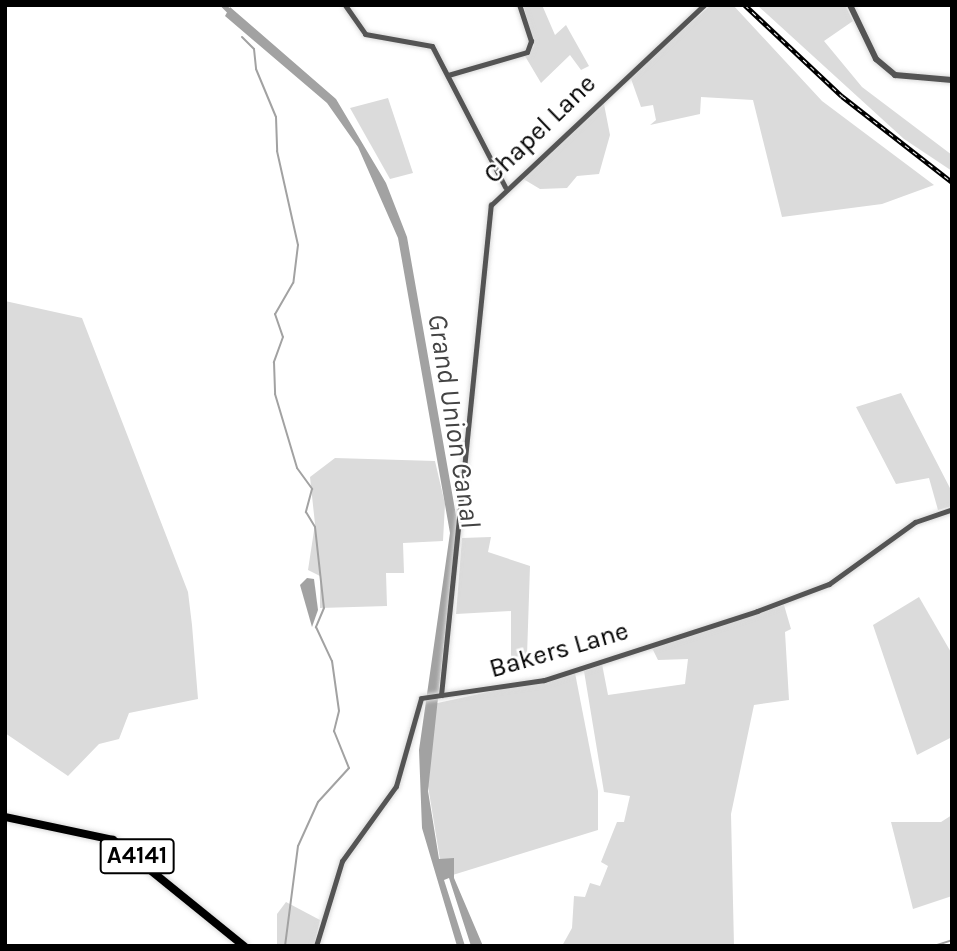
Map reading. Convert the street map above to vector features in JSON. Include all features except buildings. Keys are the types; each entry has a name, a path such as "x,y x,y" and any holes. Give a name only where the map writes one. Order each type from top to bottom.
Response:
{"main road":[{"name":"A4141","path":"5,817 113,839 244,946"}],"street":[{"path":"345,5 365,34 432,46 505,187"},
{"path":"448,75 527,52 531,41 519,5"},
{"name":"Chapel Lane","path":"438,697 491,205 505,187 704,5"},
{"path":"850,5 876,59 895,75 952,80"},
{"name":"Bakers Lane","path":"316,946 342,861 396,786 415,708 425,697 544,680 757,611 829,584 915,522 952,509"}],"shaded area":[{"path":"542,5 555,35 566,25 589,66 581,70 570,55 541,83 525,56 534,46 524,7"},
{"path":"711,5 733,5 822,101 934,185 882,204 782,217 753,100 701,97 700,114 650,125 656,120 653,105 641,107 630,76"},
{"path":"757,5 845,5 853,21 824,41 862,87 952,155 952,171 904,139"},
{"path":"230,7 336,99 386,183 407,237 457,521 428,791 439,859 454,858 454,878 483,946 471,946 449,878 444,880 465,946 457,946 422,828 419,750 450,533 398,238 358,147 327,103 225,16"},
{"path":"388,98 413,173 390,179 350,108"},
{"path":"603,99 610,135 599,174 577,176 567,188 540,189 520,177"},
{"path":"5,301 82,318 188,592 198,699 129,713 119,739 99,744 68,776 5,733"},
{"path":"901,393 952,492 952,506 938,510 929,478 896,484 856,407"},
{"path":"335,458 435,461 445,504 443,541 403,543 404,573 386,573 387,606 320,608 320,576 308,570 315,524 310,477"},
{"path":"491,537 488,552 530,566 527,656 511,657 511,611 456,614 462,538"},
{"path":"307,578 314,579 318,610 312,627 300,585"},
{"path":"919,597 952,654 952,737 917,755 873,625"},
{"path":"784,605 791,629 785,632 789,700 754,705 731,814 734,946 562,946 572,928 574,896 585,897 590,883 600,886 608,866 601,862 617,822 624,822 630,796 604,792 584,671 602,664 608,695 685,684 688,659 658,660 651,646"},
{"path":"575,673 598,791 598,830 443,878 428,786 433,704"},
{"path":"952,815 952,896 913,909 891,822 941,822"},
{"path":"286,902 320,920 314,946 277,946 277,914"}],"waterway":[{"name":"Grand Union Canal","path":"223,5 233,15"},
{"path":"242,37 254,49 256,69 276,117 277,151 298,245 293,283 275,314 283,337 274,362 275,394 297,468 312,489 306,512 315,527 324,608 316,627 332,661 339,711 334,731 349,768 318,802 298,846 285,946"},
{"path":"934,946 952,940"}],"railway":[{"path":"745,5 842,96 952,182"}]}
